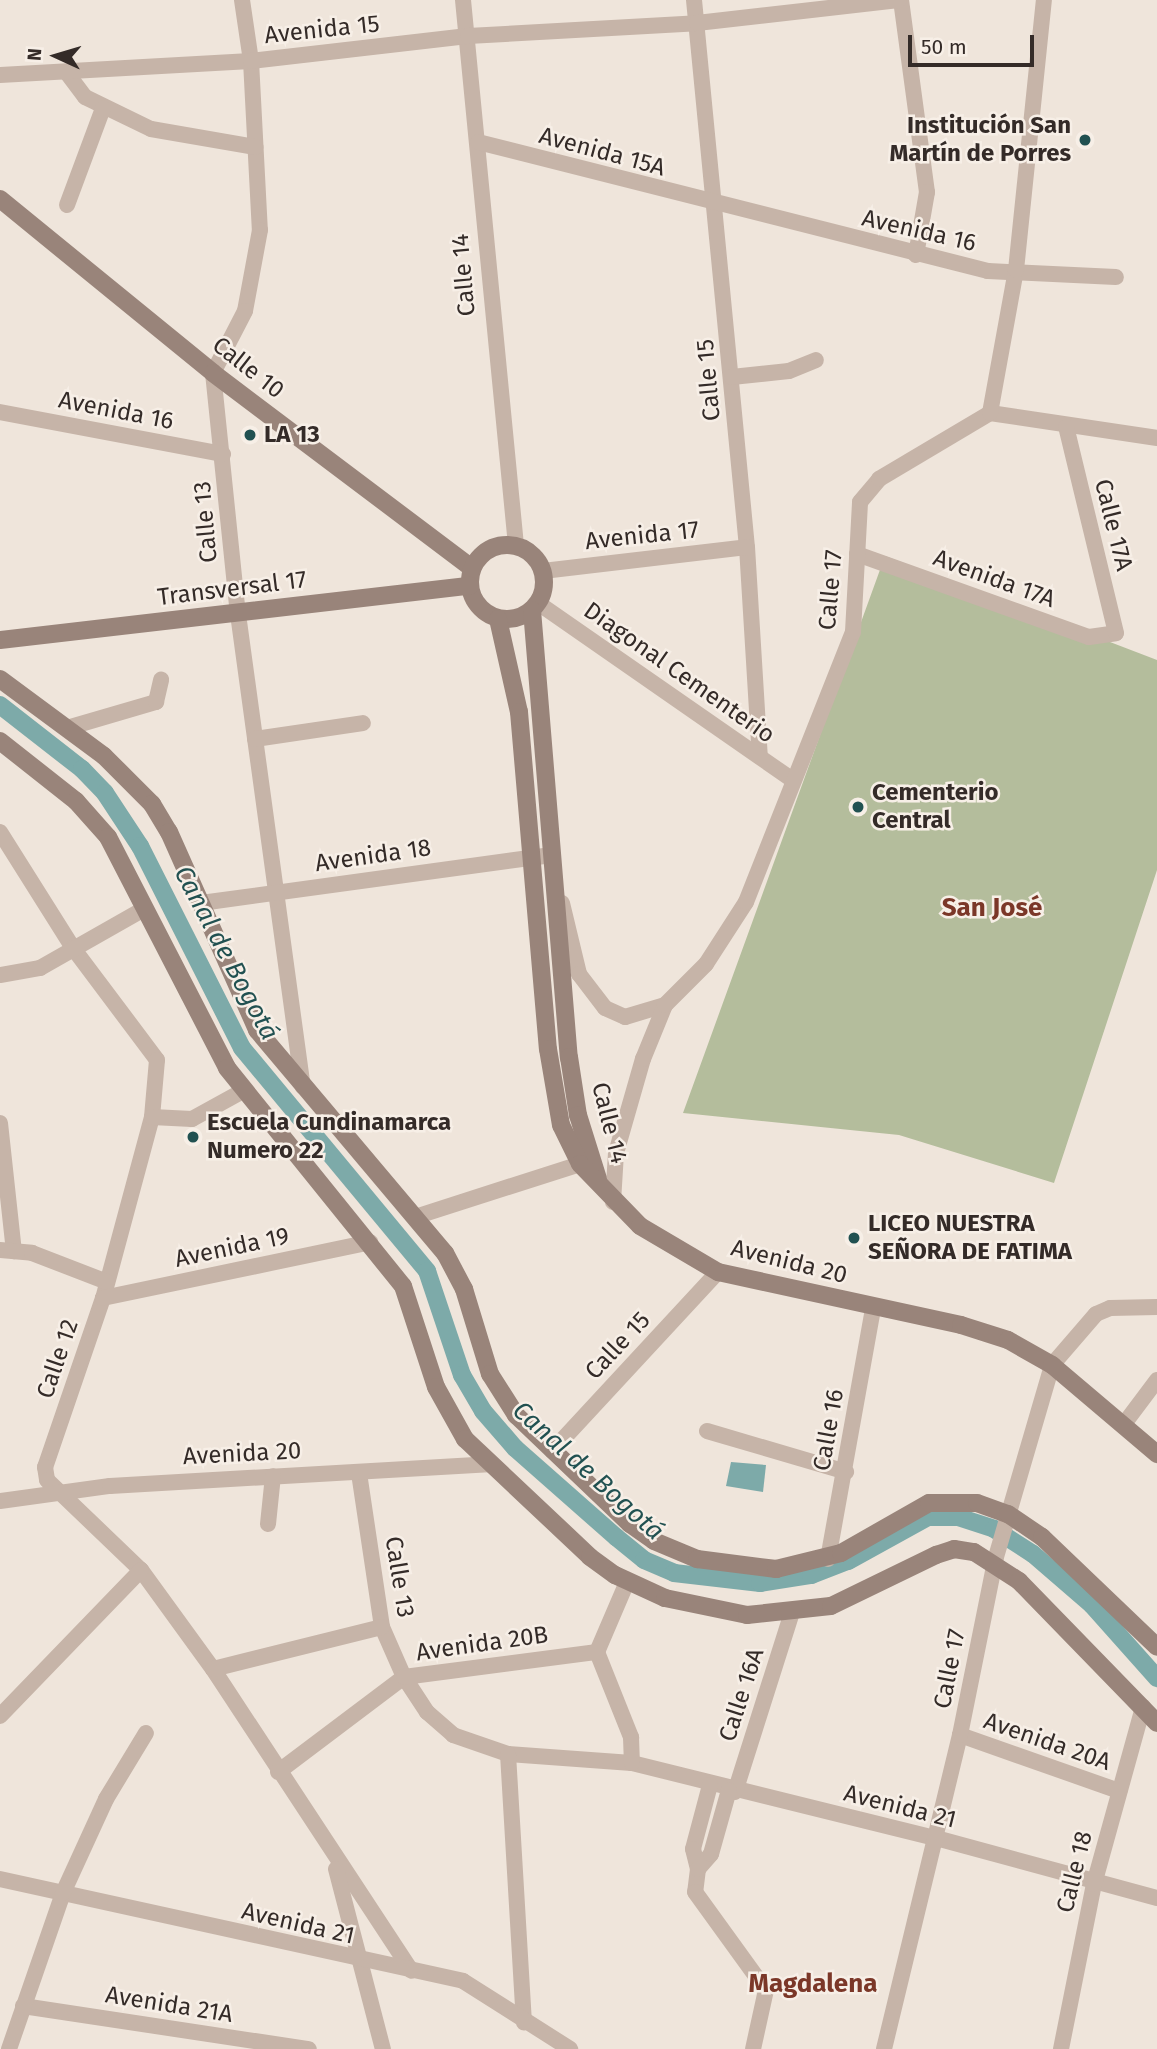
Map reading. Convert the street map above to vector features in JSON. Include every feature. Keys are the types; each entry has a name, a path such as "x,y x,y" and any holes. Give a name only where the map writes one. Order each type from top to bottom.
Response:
{"main road":[{"name":"Calle 10","path":"0,200 471,577"},
{"path":"516,545 533,554 543,571 535,606 510,620 498,619 474,601 471,577 489,548 516,545"},
{"name":"Transversal 17","path":"0,640 238,614 471,577"},
{"name":"Calle 14","path":"535,606 550,855 569,1057 578,1115 607,1196"},
{"name":"Calle 14","path":"498,619 519,712 548,1049 561,1125 580,1164 607,1196"},
{"path":"0,679 112,763 152,804 201,903 257,1030 303,1087 418,1216 460,1280 497,1387 516,1415 630,1524 671,1549 715,1563 758,1570 828,1559 929,1503 964,1500 1007,1519 1055,1548 1157,1647"},
{"path":"0,741 95,821 144,909 212,1044 243,1091 370,1242 403,1286 444,1406 465,1439 488,1464 590,1557 627,1582 707,1610 747,1615 792,1612 849,1599 946,1551 968,1551 996,1560 1157,1723"},
{"name":"Avenida 20","path":"607,1196 640,1226 718,1272 873,1308 961,1325 1008,1340 1052,1365 1157,1454"}],"street":[{"path":"214,373 245,311 260,230 251,61 242,0"},
{"name":"Calle 14","path":"463,0 516,545"},
{"name":"Calle 15","path":"694,0 747,548 760,757"},
{"path":"900,0 927,192 916,255"},
{"name":"Avenida 15","path":"0,75 251,61 468,36 697,23 900,0"},
{"path":"1044,0 1016,270 990,413 1066,427 1157,438"},
{"path":"67,73 85,97 151,129 255,147"},
{"path":"67,205 103,108"},
{"name":"Avenida 15A","path":"478,142 715,205"},
{"name":"Avenida 16","path":"715,205 988,271 1016,270 1116,277"},
{"path":"732,377 789,371 816,360"},
{"name":"Calle 13","path":"214,373 238,614 303,1087"},
{"name":"Avenida 16","path":"0,412 223,454"},
{"name":"Calle 17","path":"607,1196 616,1153 643,1059 665,1005 706,964 746,902 853,632 860,502 879,479 990,413"},
{"name":"Calle 17A","path":"1066,427 1116,633"},
{"name":"Avenida 17","path":"543,571 747,548"},
{"name":"Avenida 17A","path":"857,554 1089,637 1116,633"},
{"name":"Diagonal Cementerio","path":"535,606 793,780"},
{"path":"67,728 156,702 161,680"},
{"path":"255,739 363,723"},
{"name":"Calle 12","path":"0,832 73,948 157,1060 152,1117 105,1290 44,1467 47,1480 141,1570 213,1669 333,1857 411,1971"},
{"path":"550,855 579,974 606,1008 625,1017 665,1005"},
{"name":"Avenida 18","path":"201,903 550,855"},
{"path":"0,975 40,968 144,909"},
{"path":"152,1117 192,1119 243,1091"},
{"path":"0,1124 7,1250 32,1253 105,1290"},
{"path":"418,1216 580,1164"},
{"name":"Avenida 19","path":"105,1290 370,1242"},
{"name":"Calle 15","path":"552,1451 718,1272"},
{"name":"Calle 17","path":"884,2049 960,1735 996,1560 1052,1365 1096,1314 1110,1308 1157,1307"},
{"name":"Calle 16","path":"828,1559 846,1472 873,1308"},
{"path":"1124,1424 1157,1380"},
{"path":"707,1431 846,1472"},
{"name":"Avenida 20","path":"0,1500 273,1476 488,1464"},
{"name":"Calle 13","path":"359,1473 382,1627 404,1677 427,1712 453,1735 508,1754"},
{"path":"268,1524 273,1476"},
{"path":"0,1716 141,1570"},
{"path":"627,1582 597,1652 631,1737 632,1763"},
{"name":"Calle 16A","path":"698,1869 711,1854 792,1612"},
{"path":"213,1669 382,1627"},
{"name":"Avenida 20B","path":"278,1772 404,1677 597,1652"},
{"name":"Calle 18","path":"1061,2049 1094,1884 1143,1707"},
{"path":"9,2049 64,1893 106,1799 146,1733"},
{"name":"Avenida 20A","path":"960,1735 1119,1791"},
{"path":"508,1754 524,2023"},
{"name":"Avenida 21","path":"508,1754 632,1763 732,1791 936,1838 1094,1884 1157,1898"},
{"path":"710,1785 693,1849 698,1869 695,1892 766,1990 753,2049"},
{"name":"Calle 12","path":"333,1857 383,2049"},
{"name":"Avenida 21","path":"0,1879 362,1962 463,1982 524,2023 570,2049"},
{"name":"Avenida 21A","path":"23,2006 309,2049"},
{"path":"196,2049 197,2032"}],"green space":[{"path":"885,556 1157,660 1157,870 1054,1183 899,1135 683,1113"}],"water":[{"path":"731,1462 766,1465 763,1492 726,1486"}],"waterway":[{"name":"Canal de Bogotá","path":"0,705 82,769 105,793 140,846 242,1048 427,1271 462,1375 483,1411 515,1448 616,1537 644,1560 674,1573 760,1583 811,1575 848,1561 928,1517 958,1517 994,1529 1033,1554 1092,1605 1157,1678"}],"place":[{"name":"Institución San Martín de Porres","path":"1085,140"},
{"name":"LA 13","path":"250,435"},
{"name":"Cementerio Central","path":"858,807"},
{"name":"Escuela Cundinamarca Numero 22","path":"193,1137"},
{"name":"LICEO NUESTRA SEÑORA DE FATIMA","path":"854,1238"}],"district":[{"name":"San José","path":"992,908"},
{"name":"Magdalena","path":"813,1984"}]}
